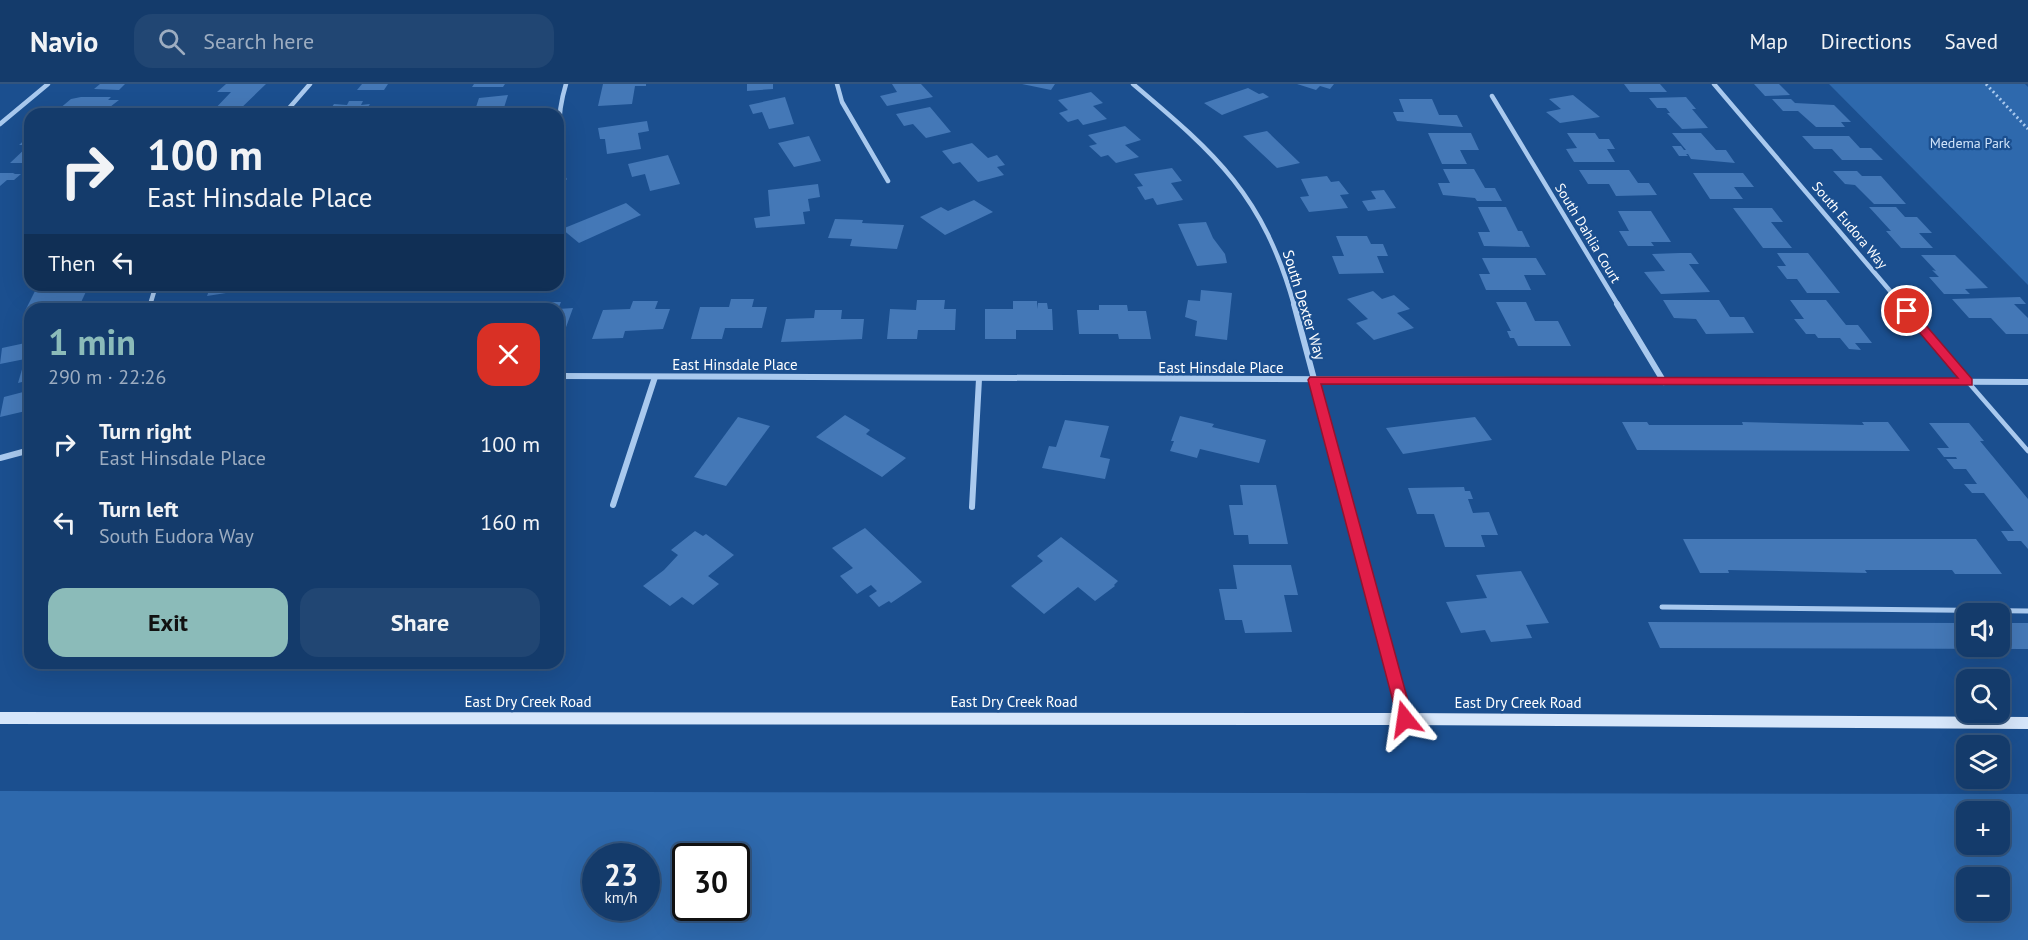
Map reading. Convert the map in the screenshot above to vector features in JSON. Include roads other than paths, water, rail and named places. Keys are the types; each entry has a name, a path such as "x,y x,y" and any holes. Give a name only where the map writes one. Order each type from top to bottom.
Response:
{"main road":[{"name":"East Dry Creek Road","path":"0,718 1405,719 2028,723"}],"street":[{"path":"0,124 48,84"},
{"path":"289,108 310,84"},
{"path":"560,108 566,84"},
{"path":"837,84 842,102 888,181"},
{"name":"South Dexter Way","path":"1133,84 1223,165 1250,199 1268,232 1284,273 1405,719"},
{"name":"South Eudora Way","path":"1714,84 1968,382"},
{"name":"South Dahlia Court","path":"1492,96 1664,382"},
{"name":"East Hinsdale Place","path":"564,376 2028,382"},
{"path":"613,506 655,377"},
{"path":"972,507 979,379"},
{"path":"0,458 24,452"}],"lane":[{"path":"1968,382 2028,450"},
{"path":"1662,607 2028,611"}],"park label":[{"name":"Medema Park","path":"1970,143"}]}
